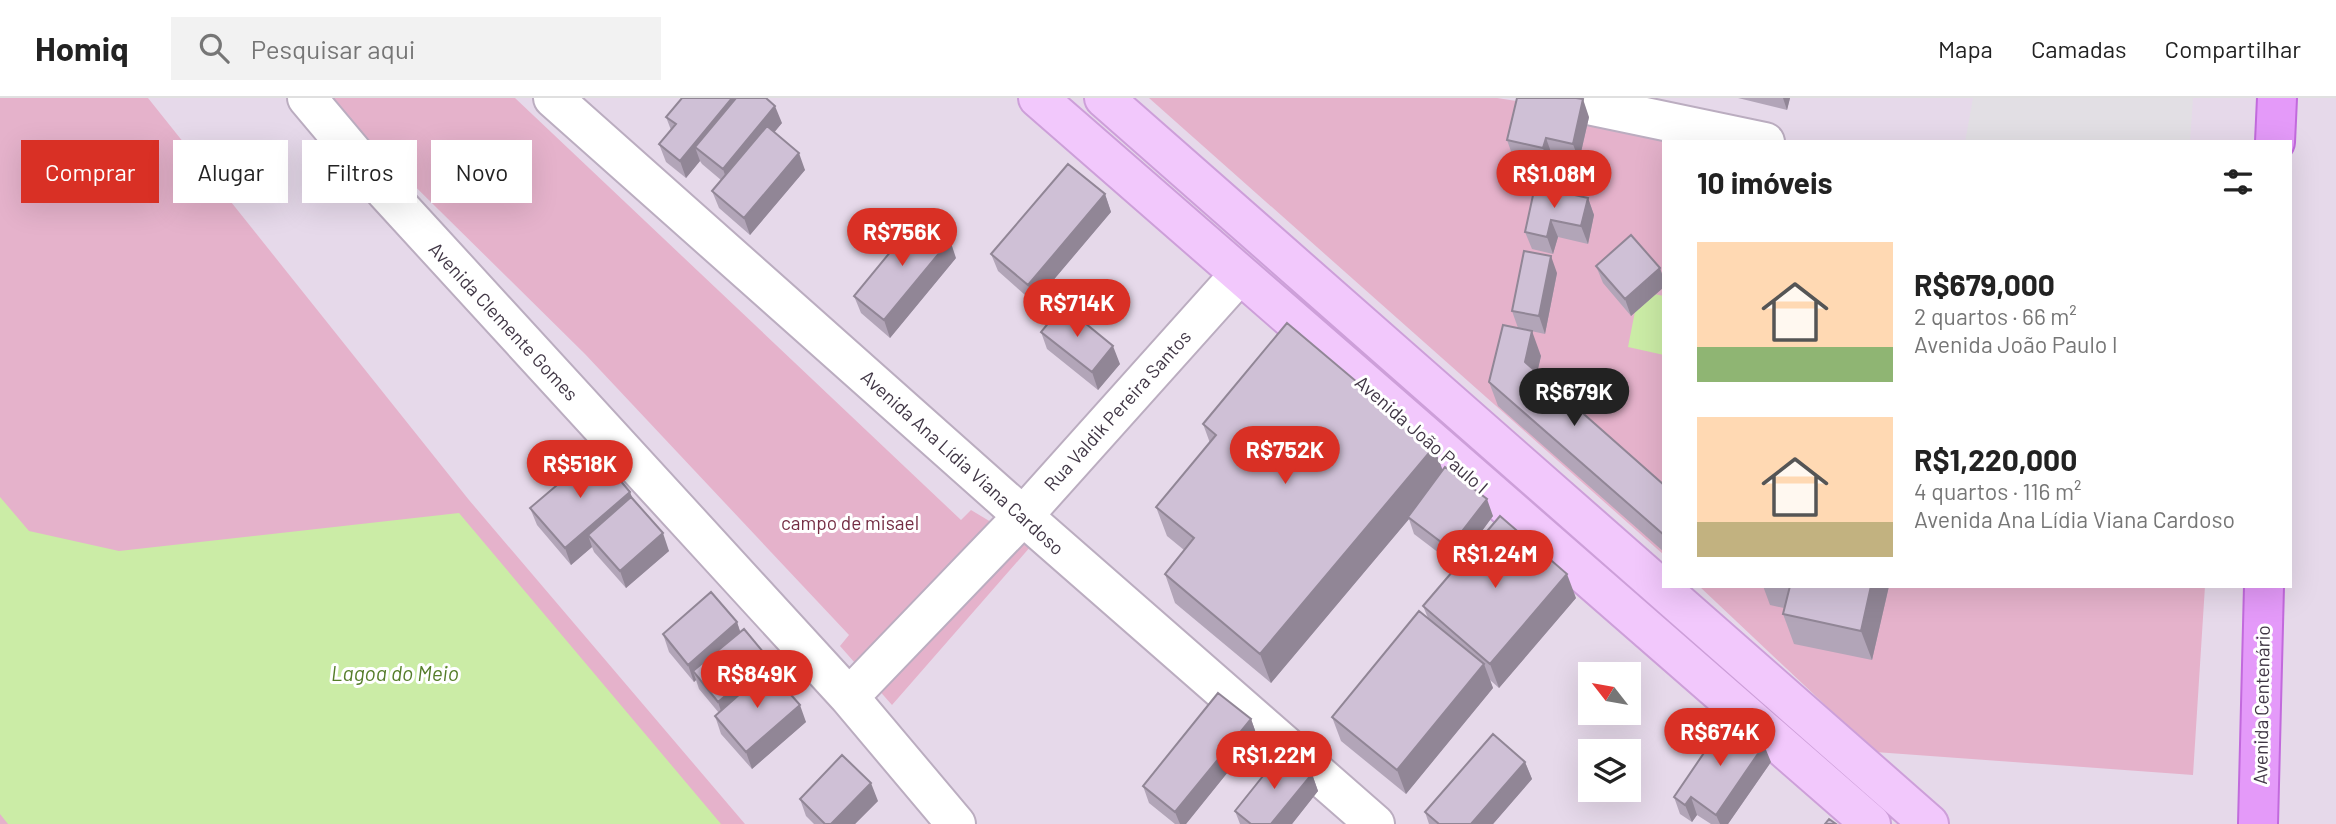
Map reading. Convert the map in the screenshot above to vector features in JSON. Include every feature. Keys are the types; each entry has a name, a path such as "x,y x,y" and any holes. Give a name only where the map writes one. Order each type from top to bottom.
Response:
{"main road":[{"name":"Avenida João Paulo I","path":"1038,98 1871,824"},
{"path":"1104,98 1928,824"},
{"path":"2275,140 2277,98"},
{"name":"Avenida Centenário","path":"2258,824 2264,588"}],"street":[{"name":"Avenida Clemente Gomes","path":"307,98 386,192 849,697 956,824"},
{"name":"Avenida Ana Lídia Viana Cardoso","path":"553,98 1023,516 1375,824"},
{"path":"1554,98 1755,140"},
{"name":"Rua Valdik Pereira Santos","path":"849,697 1023,516 1239,275"}],"shaded area":[{"path":"0,98 2336,98 2336,824 0,824"},
{"path":"1973,98 2193,98 2190,140 1965,140"}],"green space":[{"path":"0,98 148,98 182,140 173,140 173,203 232,203 469,500 745,824 0,824"},
{"name":"campo de misael","path":"330,98 515,98 961,520 971,510 1031,546 892,705 840,646 849,635 585,354 432,203 532,203 532,140 431,140 431,202 417,188 417,140 368,140"},
{"path":"1149,98 1497,98 1560,108 1712,140 1662,140 1662,553"},
{"path":"1701,588 2205,588 2193,775 1875,752"}],"water":[{"path":"1639,291 1662,296 1662,355 1628,347"},
{"name":"Lagoa do Meio","path":"0,497 29,531 119,551 459,513 721,824 8,824 0,814"}],"building":[{"path":"682,98 732,98 680,161 659,144 676,124 666,117"},
{"path":"736,98 766,98 775,106 723,169 695,147"},
{"path":"1517,98 1583,99 1573,144 1546,138 1543,148 1507,140"},
{"path":"767,126 799,153 744,218 712,191"},
{"path":"1068,164 1105,194 1028,285 991,254"},
{"path":"1535,186 1588,198 1581,226 1551,220 1547,237 1525,232"},
{"path":"920,216 950,240 884,320 854,296"},
{"path":"1631,235 1660,268 1625,299 1596,266"},
{"path":"1524,251 1551,256 1539,316 1512,311"},
{"path":"1063,305 1113,346 1092,372 1041,332"},
{"path":"1287,323 1434,447 1260,654 1165,574 1194,538 1156,507 1216,435 1203,424"},
{"path":"1503,325 1532,331 1525,362 1662,483 1662,533 1489,382"},
{"path":"596,452 630,492 565,548 530,508"},
{"path":"1445,467 1487,499 1449,548 1408,517"},
{"path":"631,497 663,533 620,571 588,535"},
{"path":"1500,516 1567,574 1490,664 1423,606"},
{"path":"1790,588 1871,588 1861,631 1783,614"},
{"path":"711,592 737,622 688,665 663,634"},
{"path":"1419,611 1484,664 1397,770 1332,717"},
{"path":"744,629 769,659 718,702 693,671"},
{"path":"768,669 800,705 746,752 715,716"},
{"path":"1218,693 1251,719 1175,812 1143,786"},
{"path":"1727,719 1764,745 1716,815 1691,797 1685,805 1674,797"},
{"path":"1493,734 1525,762 1471,824 1439,824 1425,812"},
{"path":"1283,751 1312,774 1271,824 1251,824 1235,811"},
{"path":"842,755 871,783 831,824 825,824 800,799"}]}
